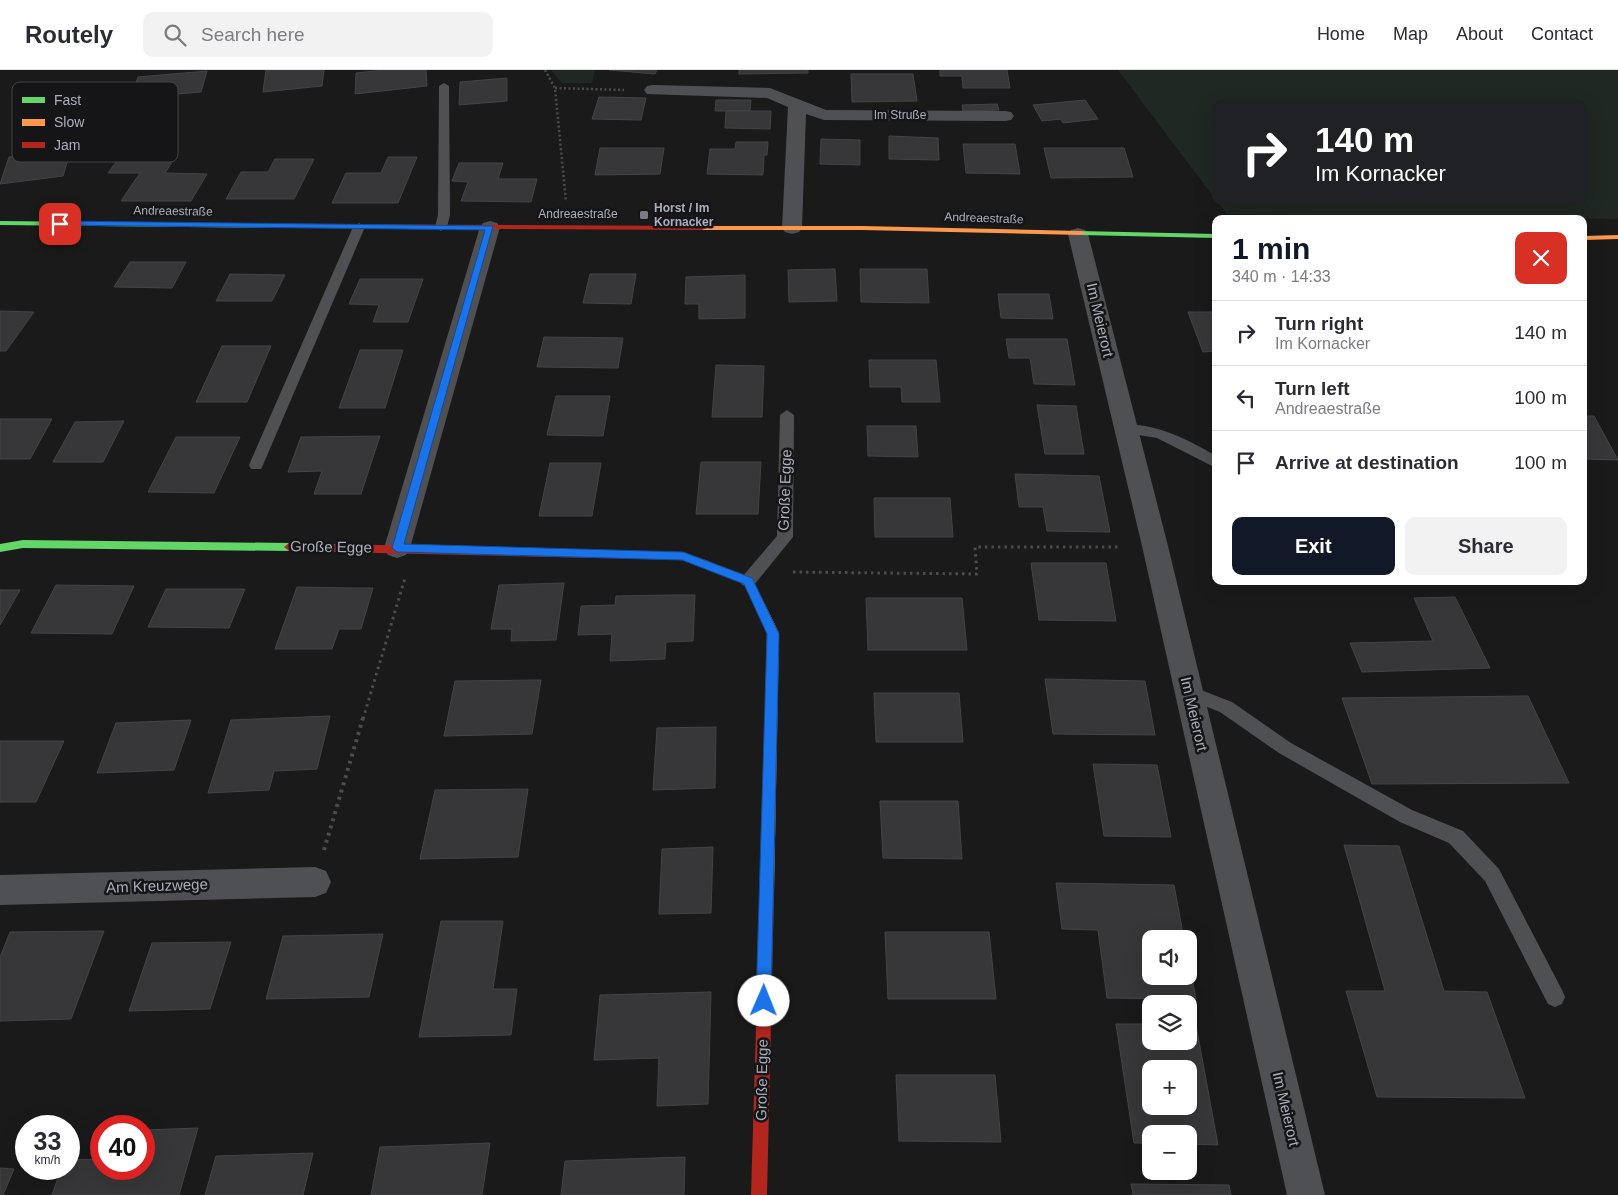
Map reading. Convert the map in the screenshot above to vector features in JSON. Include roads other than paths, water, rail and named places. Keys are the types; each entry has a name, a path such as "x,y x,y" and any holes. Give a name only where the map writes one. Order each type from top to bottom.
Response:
{"street":[{"name":"Im Struße","path":"653,90 770,93 797,106 824,115 1005,116"},
{"path":"792,228 797,106"},
{"name":"Andreaestraße","path":"0,223 490,228 792,228 1212,236"},
{"path":"397,548 490,228"},
{"name":"Im Meierort","path":"1078,234 1154,546 1306,1195"},
{"path":"1587,238 1618,237"},
{"name":"Große Egge","path":"0,548 23,544 397,548 683,556 748,581 773,634 759,1195"},
{"name":"Am Kreuzwege","path":"0,890 315,882"}],"lane":[{"path":"441,227 444,215 444,86"},
{"path":"256,465 359,227"},
{"name":"Große Egge","path":"748,581 785,537 787,415"},
{"path":"1126,429 1140,428 1169,435 1212,461"},
{"path":"1188,692 1226,707 1285,748 1406,816 1456,837 1492,875 1554,997"}],"place":[{"name":"Horst / Im Kornacker","path":"644,215"}]}
